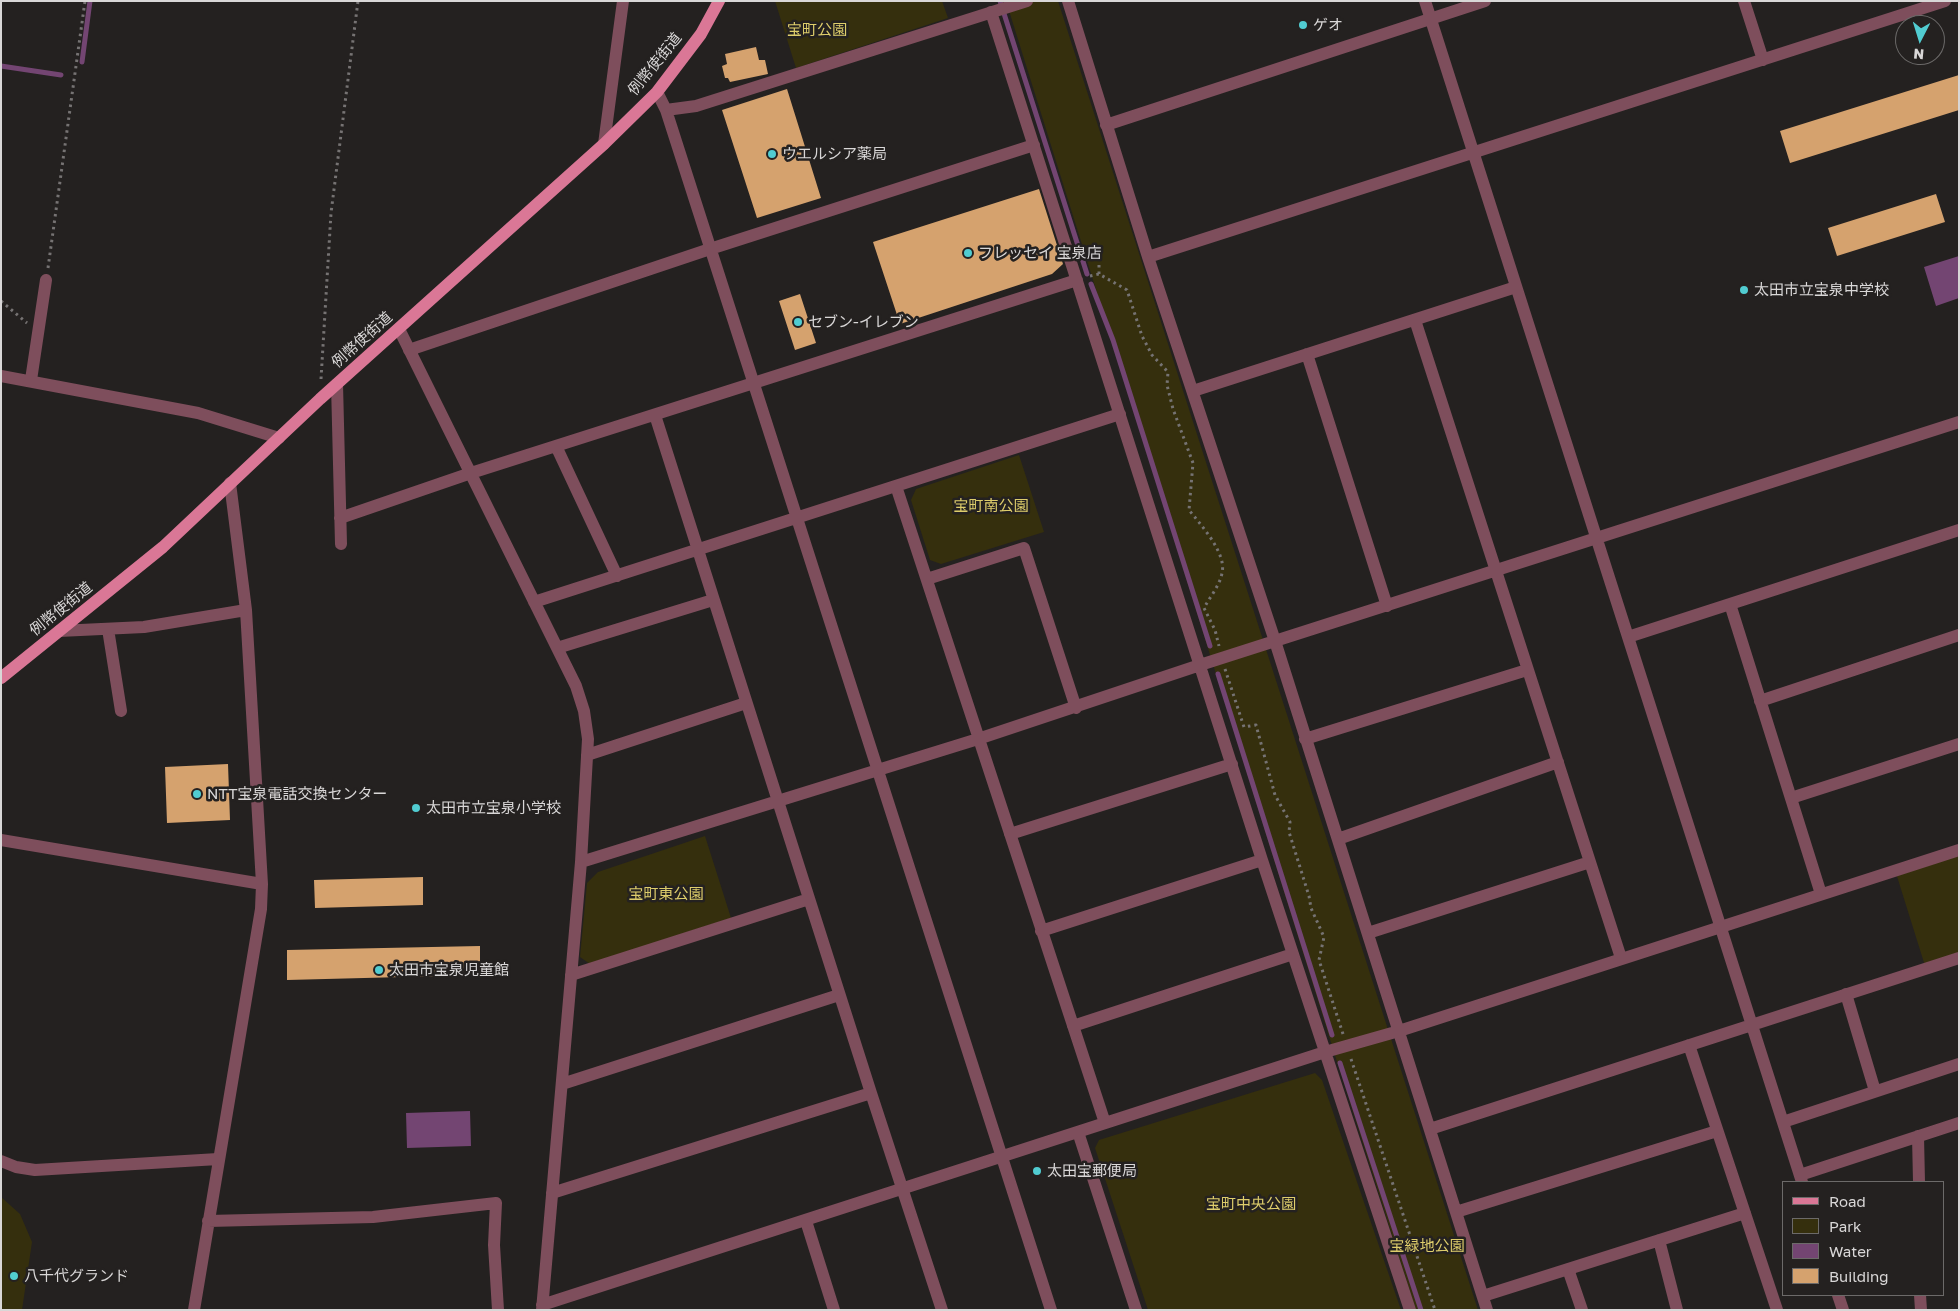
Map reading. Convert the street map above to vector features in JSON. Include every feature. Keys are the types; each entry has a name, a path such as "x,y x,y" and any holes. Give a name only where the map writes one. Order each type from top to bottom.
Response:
{"main road":[{"name":"例幣使街道","path":"1,678 163,547 320,399 604,144 657,92 700,34 719,1"}],"street":[{"path":"604,144 623,1"},
{"path":"666,110 696,106 1027,1"},
{"path":"1068,1 1148,257 1275,641 1487,1310"},
{"path":"1424,1 1801,1179 1959,1123"},
{"path":"1106,125 1485,1"},
{"path":"1744,1 1763,60"},
{"path":"1148,257 1474,154 1945,1"},
{"path":"991,12 1262,860 1410,1310"},
{"path":"657,92 666,110 877,771 1004,1157 1051,1310"},
{"path":"409,350 710,249 1034,145"},
{"path":"30,380 46,280"},
{"path":"340,518 471,473 1077,280"},
{"path":"1193,391 1516,287"},
{"path":"1415,320 1621,958"},
{"path":"399,329 576,686 584,712 588,739 581,862 542,1308 1105,1123 1325,1052 1399,1031 1959,850"},
{"path":"1307,354 1387,606"},
{"path":"1,376 198,413 279,438"},
{"path":"337,384 341,544"},
{"path":"534,602 1120,414"},
{"path":"655,415 696,550 942,1310"},
{"path":"581,862 1076,708 1200,665 1959,422"},
{"path":"556,446 617,576"},
{"path":"194,1310 261,909 262,884 246,610 230,483"},
{"path":"896,486 1105,1123"},
{"path":"1628,637 1959,530"},
{"path":"926,579 1024,548 1076,708"},
{"path":"557,648 713,600"},
{"path":"1730,604 1821,894"},
{"path":"59,631 144,627 246,610"},
{"path":"108,629 121,712"},
{"path":"1760,701 1959,635"},
{"path":"1305,739 1527,670"},
{"path":"588,755 746,703"},
{"path":"1791,798 1959,744"},
{"path":"1338,839 1558,762"},
{"path":"1010,834 1232,764"},
{"path":"1,840 262,884"},
{"path":"1041,931 1262,860"},
{"path":"1368,933 1590,862"},
{"path":"571,975 808,899"},
{"path":"1073,1026 1293,954"},
{"path":"1430,1129 1959,958"},
{"path":"1846,994 1875,1091"},
{"path":"562,1084 840,995"},
{"path":"1689,1045 1777,1310"},
{"path":"1783,1122 1959,1064"},
{"path":"552,1193 871,1093"},
{"path":"1456,1212 1717,1131"},
{"path":"1078,1132 1136,1310"},
{"path":"1918,1136 1919,1181"},
{"path":"1,1161 16,1167 35,1170 218,1159"},
{"path":"208,1222 373,1217 496,1203 494,1245 498,1310"},
{"path":"1483,1296 1745,1213"},
{"path":"806,1221 834,1310"},
{"path":"1659,1240 1677,1310"},
{"path":"1568,1269 1582,1310"},
{"path":"1838,1296 1843,1310"},
{"path":"1920,1296 1921,1310"}],"path":[{"path":"46,280 85,1"},
{"path":"320,399 331,214 358,1"},
{"path":"1099,252 1099,274"},
{"path":"1077,280 1099,274 1127,290 1142,336 1152,355 1168,372 1167,385 1173,409 1193,463 1189,510 1212,538 1222,561 1222,573 1204,608 1214,630 1244,727 1256,725 1275,795 1290,822 1289,832 1310,896 1311,908 1324,937 1319,960 1435,1310"},
{"path":"1,301 38,334"}],"green space":[{"name":"宝町公園","path":"775,1 942,1 948,18 796,68"},
{"name":"宝緑地公園","path":"1006,1 1058,1 1478,1310 1416,1310"},
{"name":"宝町南公園","path":"1019,455 1044,532 941,564 930,560 911,500 916,489"},
{"name":"宝町東公園","path":"705,836 731,918 590,964 580,957 587,883 598,872"},
{"path":"1959,850 1959,958 1926,969 1895,870"},
{"name":"宝町中央公園","path":"1315,1073 1322,1080 1401,1310 1148,1310 1095,1148 1099,1140"},
{"name":"八千代グランド","path":"1,1197 20,1214 32,1242 22,1310 1,1310"}],"water":[{"path":"1959,256 1959,298 1936,306 1924,267"},
{"path":"470,1111 471,1146 407,1148 406,1113"}],"building":[{"path":"756,47 759,60 765,60 768,74 730,82 728,78 725,78 722,66 727,64 725,54"},
{"path":"1959,75 1959,110 1790,163 1780,131"},
{"name":"ウエルシア薬局","path":"787,89 821,198 757,218 722,110"},
{"name":"フレッセイ 宝泉店","path":"1039,189 1063,264 1052,274 900,324 873,242"},
{"path":"1936,194 1945,222 1837,256 1828,228"},
{"name":"セブン-イレブン","path":"800,294 816,343 795,350 779,301"},
{"name":"NTT宝泉電話交換センター","path":"228,764 230,820 167,823 165,767"},
{"path":"423,877 423,905 315,908 314,880"},
{"path":"480,946 480,975 287,980 287,950"}],"waterway":[{"path":"82,62 90,1"},
{"path":"1000,1 1087,274"},
{"path":"1,66 61,75"},
{"path":"1091,284 1113,340 1210,646"},
{"path":"1218,674 1332,1035"},
{"path":"1340,1063 1421,1310"}],"place":[{"name":"ゲオ","path":"1303,25"},
{"name":"ウエルシア薬局","path":"772,154"},
{"name":"フレッセイ 宝泉店","path":"968,253"},
{"name":"太田市立宝泉中学校","path":"1744,290"},
{"name":"セブン-イレブン","path":"798,322"},
{"name":"NTT宝泉電話交換センター","path":"197,794"},
{"name":"太田市立宝泉小学校","path":"416,808"},
{"name":"太田市宝泉児童館","path":"379,970"},
{"name":"太田宝郵便局","path":"1037,1171"},
{"name":"八千代グランド","path":"14,1276"}]}
